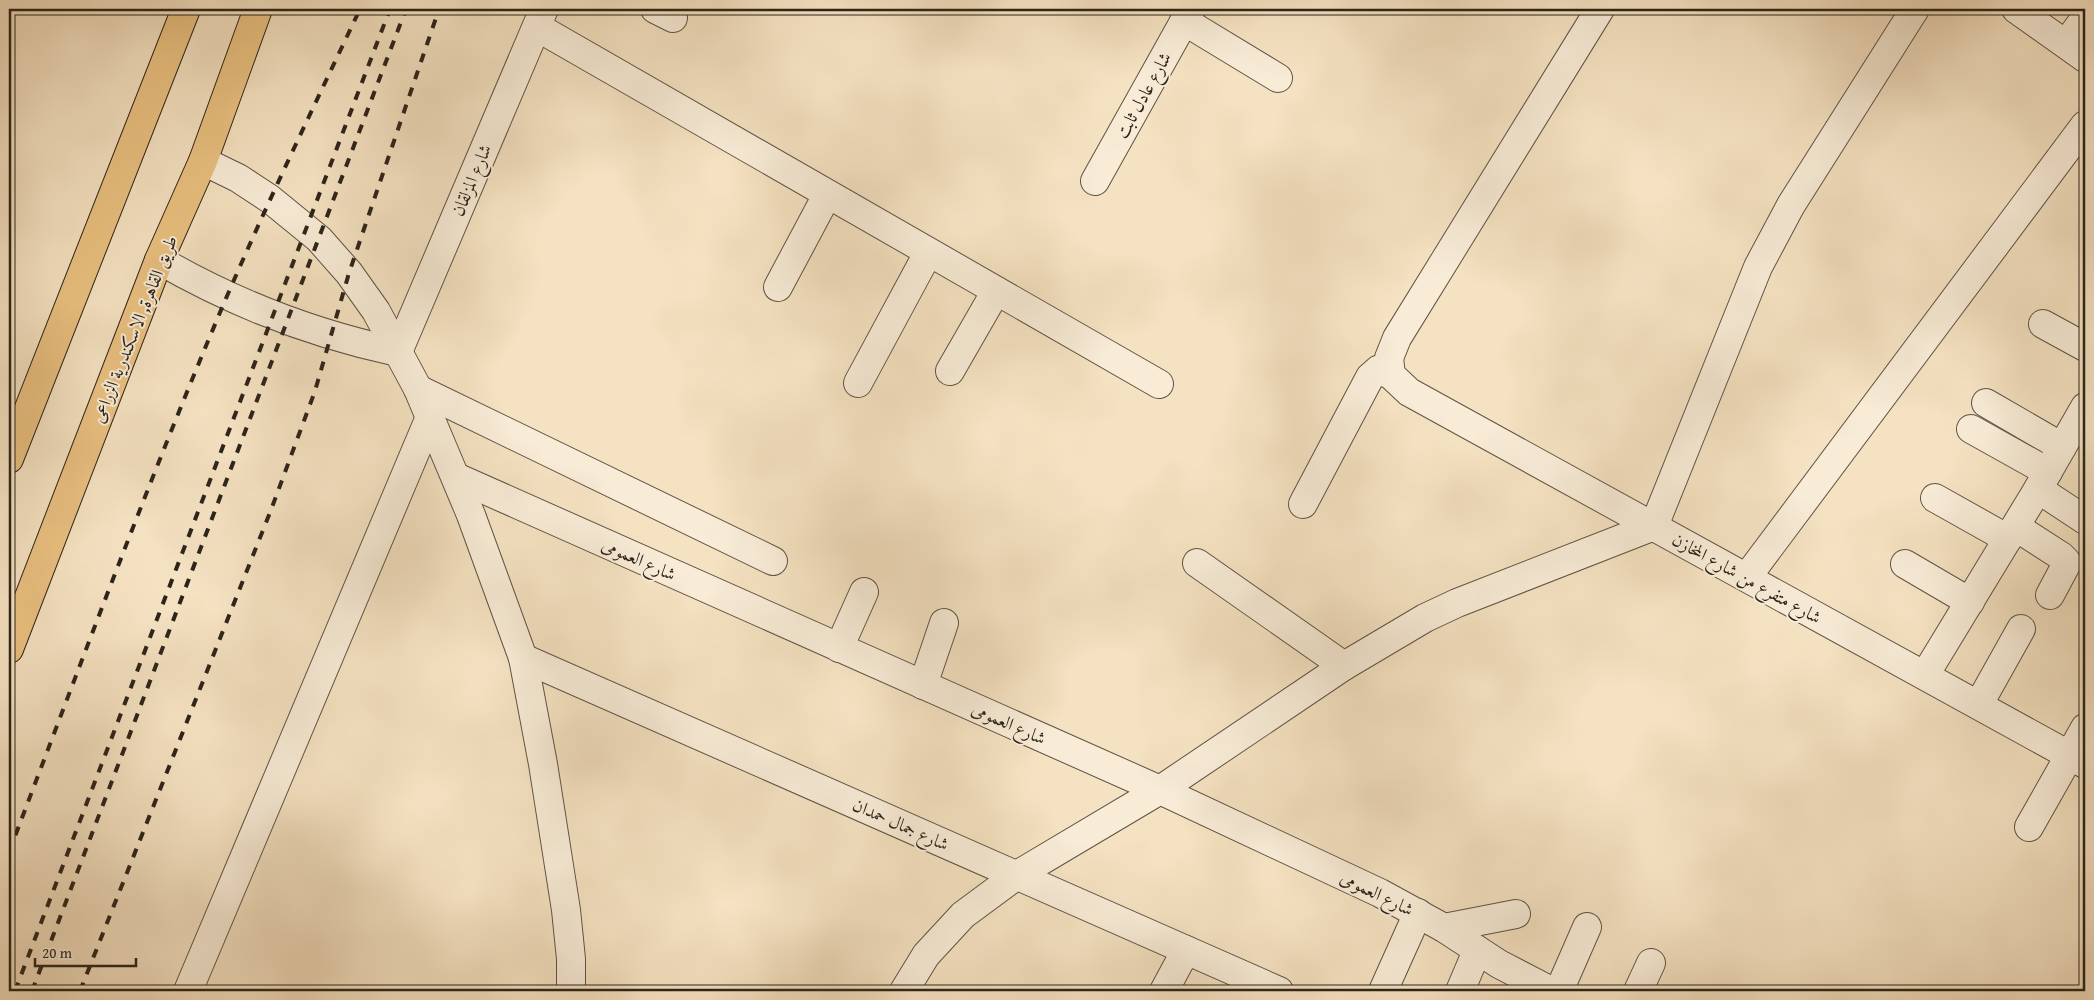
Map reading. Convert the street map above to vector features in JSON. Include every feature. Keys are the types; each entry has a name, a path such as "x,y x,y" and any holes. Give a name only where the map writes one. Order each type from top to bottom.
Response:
{"highway":[{"path":"9,459 186,9"},
{"name":"طريق القاهرة, الاسكندرية الزراعى","path":"9,649 159,260 204,161 258,9"}],"street":[{"path":"1400,383 1389,358 1397,338 1600,9"},
{"path":"904,991 926,955 963,915 1017,875 1160,790 1344,666 1425,618 1457,603 1654,526 1758,267 1791,205 1915,9"},
{"path":"2016,9 2075,51 2085,18"},
{"path":"1187,15 1278,78"},
{"name":"شارع عادل ثابت","path":"1095,180 1187,15"},
{"path":"541,18 827,195 1159,384"},
{"name":"شارع المزلقان","path":"398,352 541,18"},
{"path":"1747,577 2085,125"},
{"path":"204,161 238,178 270,199 319,239 349,273 376,311 418,389 472,515 523,658 543,764 566,910 571,959 571,991"},
{"path":"778,287 827,195"},
{"path":"858,383 928,252"},
{"path":"159,260 227,297 272,316 332,336 398,352"},
{"path":"950,371 996,291"},
{"path":"2042,324 2085,348"},
{"path":"1303,504 1370,377 1378,370 1383,370 1400,383"},
{"name":"شارع متفرع من شارع المخازن","path":"1400,383 1654,526 2078,760"},
{"path":"418,389 773,561"},
{"path":"1986,403 2062,447"},
{"path":"1925,676 2043,481 2085,407"},
{"path":"188,991 430,418"},
{"path":"1971,429 2043,481 2085,520"},
{"name":"شارع العمومى","path":"456,477 1160,790 1380,893 1444,928 1499,964 1551,991"},
{"path":"1935,498 2061,556 2066,561 2066,565 2050,595"},
{"path":"1197,563 1344,666"},
{"path":"1905,564 1970,602"},
{"path":"839,648 864,592"},
{"path":"923,685 944,623"},
{"path":"1979,704 2021,629"},
{"name":"شارع جمال حمدان","path":"523,658 1279,991"},
{"path":"2029,827 2078,760 2085,728"},
{"path":"1383,991 1418,913"},
{"path":"1444,928 1516,914"},
{"path":"1559,991 1587,927"},
{"path":"1164,991 1186,950"},
{"path":"1460,991 1478,951"},
{"path":"1638,991 1651,963"}],"railway":[{"path":"9,852 115,573 198,365 259,224 360,9"},
{"path":"15,991 390,9"},
{"path":"32,991 406,9"},
{"path":"80,991 271,510 315,391 349,273 439,9"}]}
